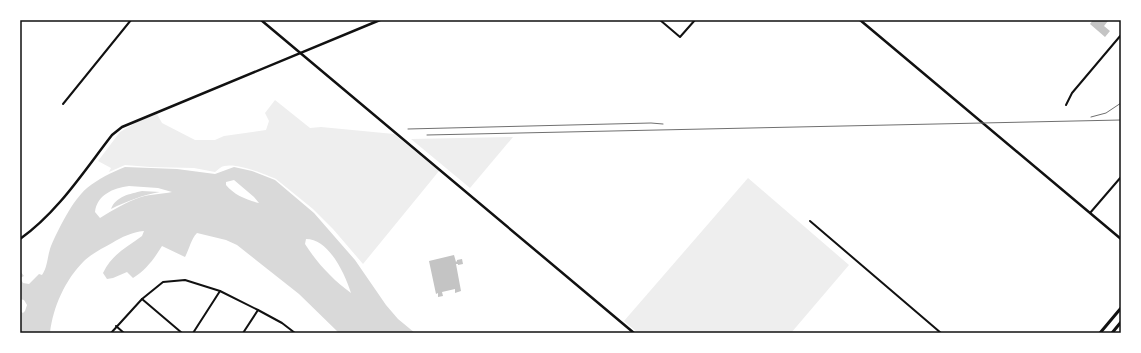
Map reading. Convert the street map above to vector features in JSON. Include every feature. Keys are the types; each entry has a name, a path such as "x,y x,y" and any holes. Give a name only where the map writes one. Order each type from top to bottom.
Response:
{"main road":[{"path":"1100,333 1121,308"},
{"path":"1112,333 1121,322"},
{"path":"1109,323 1116,329"}],"street":[{"path":"63,104 131,20"},
{"path":"261,20 634,333"},
{"path":"20,239 35,228 56,208 112,135 122,127 380,20"},
{"path":"660,20 680,37 695,20"},
{"path":"860,20 1121,239"},
{"path":"1066,104 1072,93 1121,35"},
{"path":"1090,214 1121,177"},
{"path":"810,220 941,333"},
{"path":"110,333 142,299 163,282 185,280 220,292 258,310 282,323 295,333"},
{"path":"193,333 220,292"},
{"path":"142,299 182,333"},
{"path":"243,333 258,310"},
{"path":"116,326 124,333"}],"shaded area":[{"path":"275,100 310,128 321,127 394,134 439,171 363,264 333,229 313,209 276,179 264,174 232,166 219,168 215,172 194,168 125,165 109,172 111,168 98,161 120,132 137,122 157,114 162,123 195,140 215,140 224,136 266,130 269,121 265,113"},
{"path":"513,137 470,188 411,139"},
{"path":"125,167 177,169 215,174 234,167 252,171 275,180 314,213 355,260 386,305 398,319 415,333 339,333 299,294 237,245 226,240 197,233 193,238 185,257 162,246 149,264 133,278 127,272 107,279 103,273 115,256 142,236 144,231 135,232 123,237 94,254 77,268 66,285 54,313 50,333 20,333 20,311 23,313 27,305 24,300 20,299 20,278 23,283 29,284 39,274 42,275 51,246 66,215 81,193 100,179","holes":["234,180 254,197 259,203 241,197 229,189 226,182","129,186 158,188 172,192 141,197 100,218 95,212 96,206 102,197 117,189","306,239 314,241 329,251 345,277 351,293 326,271 305,244"]},
{"path":"748,178 849,265 791,333 638,333 624,321"},
{"path":"142,191 160,192 123,203 111,209 120,198"},
{"path":"20,271 24,276 20,278"}],"building":[{"path":"1093,20 1111,20 1104,26 1110,31 1105,37 1090,24"},
{"path":"454,255 456,262 457,260 462,259 463,264 456,264 461,291 455,293 455,289 442,292 443,296 438,297 438,293 436,294 429,261"}],"railway":[{"path":"1091,117 1106,113 1121,103"},
{"path":"427,135 1121,120"},
{"path":"408,129 651,123 663,124"}]}
